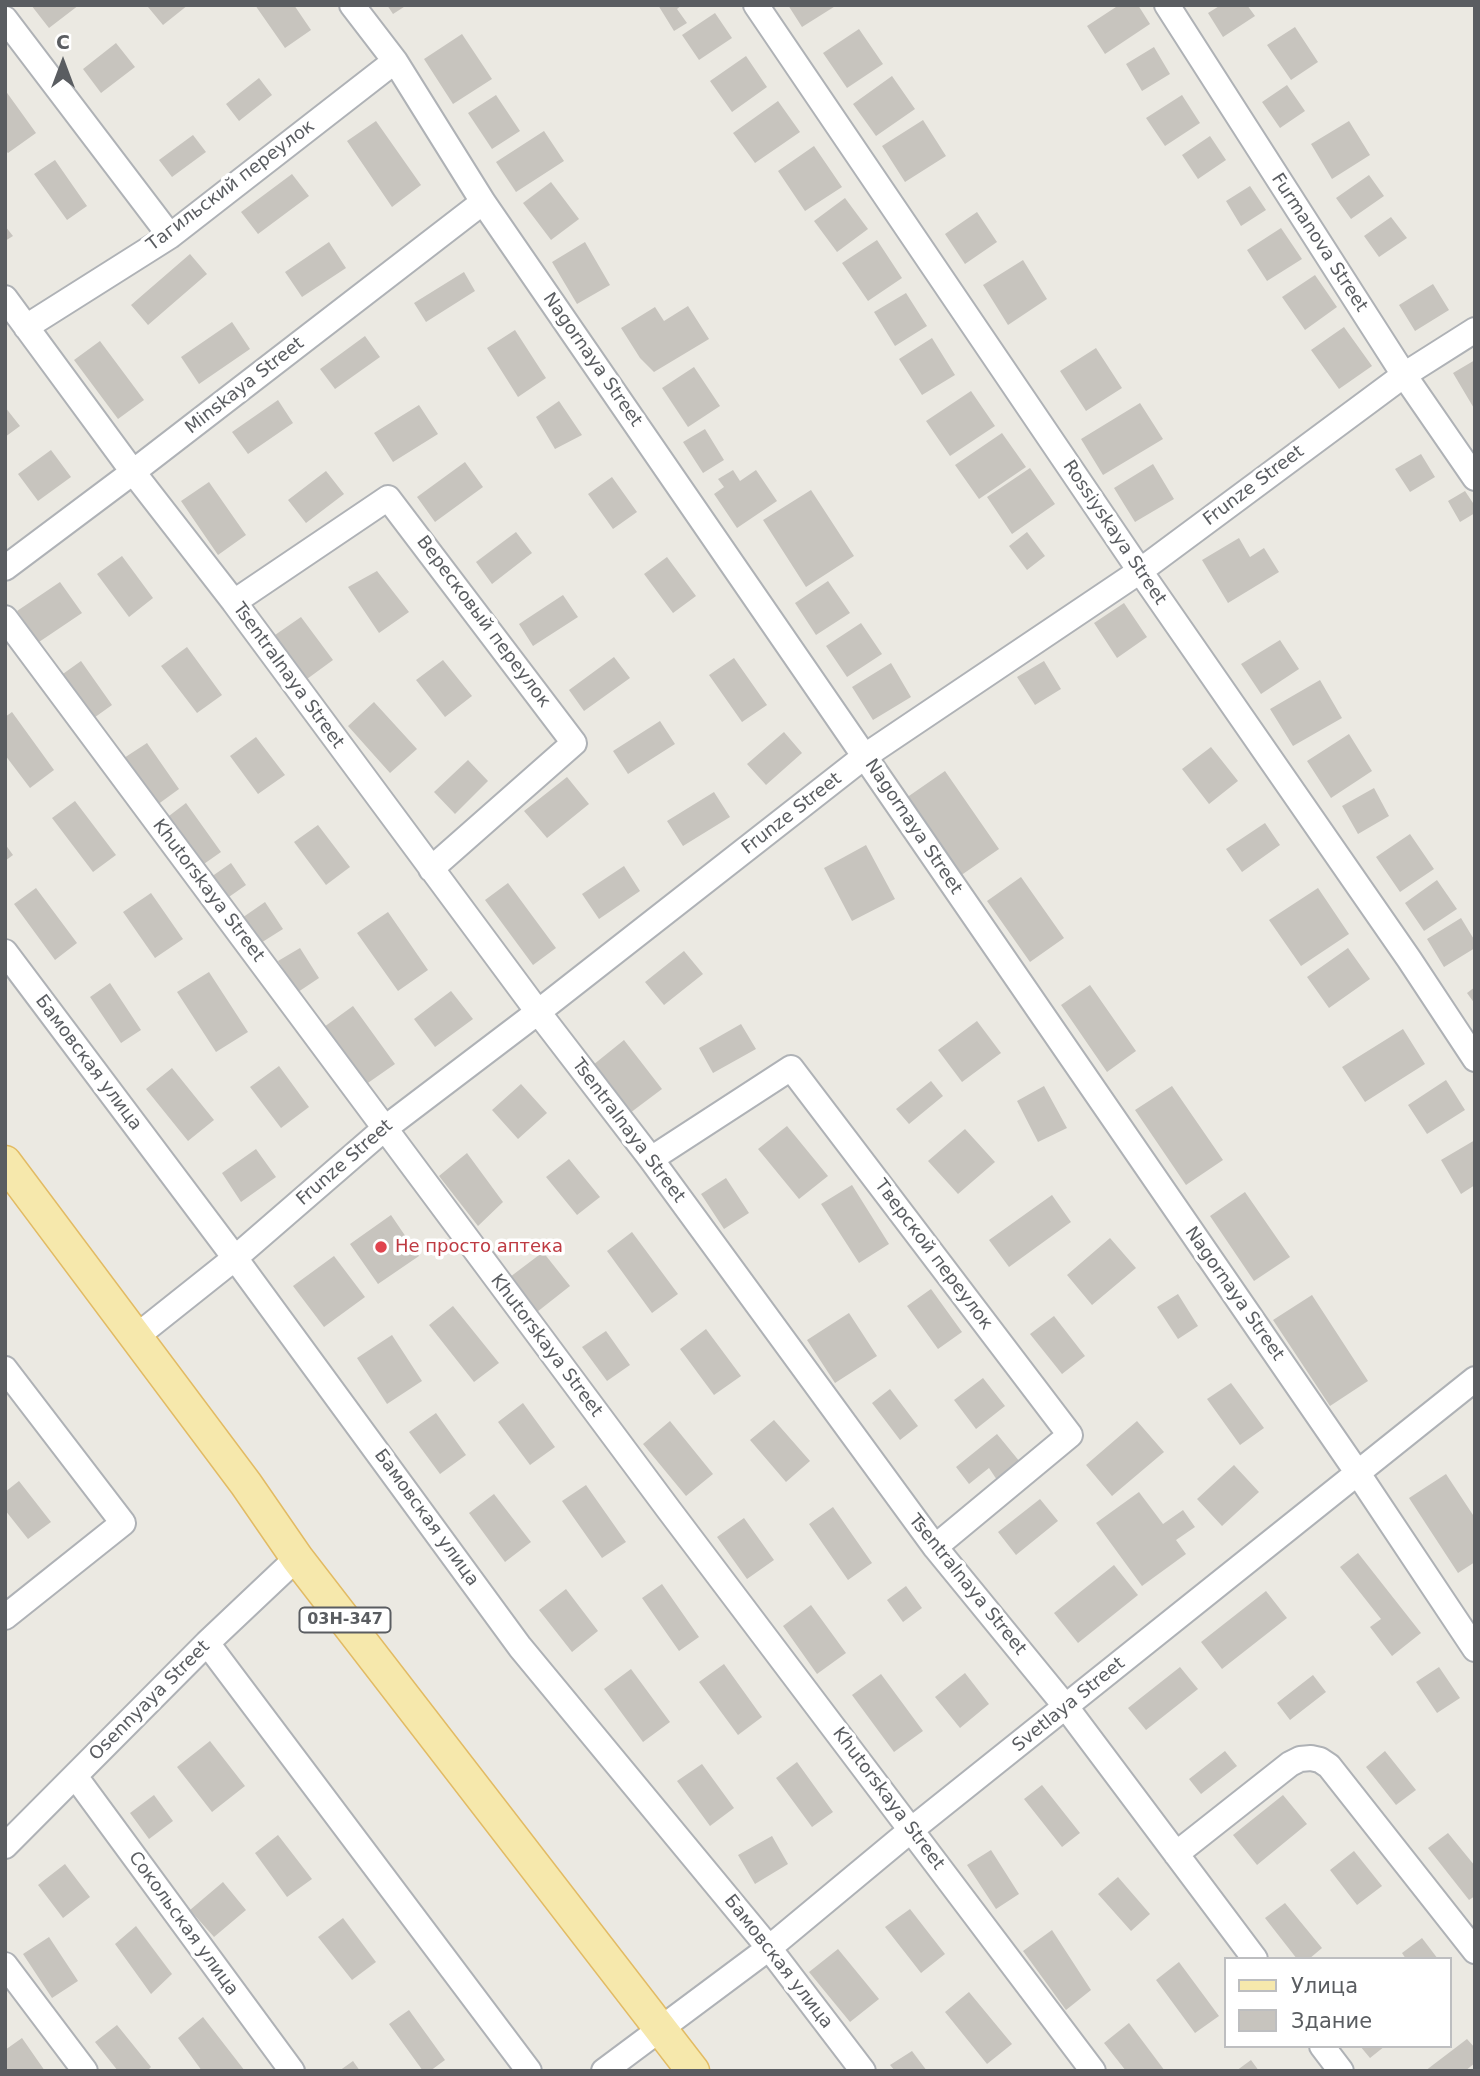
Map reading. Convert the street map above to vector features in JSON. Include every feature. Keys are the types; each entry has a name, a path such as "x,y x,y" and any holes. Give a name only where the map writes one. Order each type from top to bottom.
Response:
{"main road":[{"name":"03Н-347","path":"5,1162 137,1336 297,1558 693,2071"}],"street":[{"name":"Nagornaya Street","path":"352,5 395,61 483,202 1357,1472 1475,1649"},
{"name":"Rossiyskaya Street","path":"756,5 1475,1059"},
{"name":"Furmanova Street","path":"1167,5 1404,375 1475,478"},
{"path":"5,19 170,236"},
{"name":"Тагильский переулок","path":"26,327 170,236 395,61"},
{"name":"Minskaya Street","path":"5,568 483,202"},
{"name":"Tsentralnaya Street","path":"5,298 538,1012 651,1159 935,1547 1066,1707 1253,1957"},
{"name":"Frunze Street","path":"137,1336 235,1258 384,1129 865,756 1140,571 1404,375 1475,330"},
{"name":"Вересковый переулок","path":"234,602 388,498 574,743 431,869"},
{"name":"Khutorskaya Street","path":"5,618 668,1510 1093,2071"},
{"name":"Бамовская улица","path":"5,952 235,1258 520,1647 769,1948 863,2071"},
{"name":"Тверской переулок","path":"651,1159 791,1068 1070,1435 935,1547"},
{"path":"5,1369 123,1523 5,1617"},
{"name":"Svetlaya Street","path":"604,2071 769,1948 911,1830 1475,1379"},
{"name":"Osennyaya Street","path":"5,1846 207,1643 297,1558"},
{"path":"207,1643 529,2071"},
{"path":"1176,1854 1290,1764 1300,1759 1320,1760 1329,1766 1475,1951"},
{"name":"Сокольская улица","path":"75,1776 292,2071"},
{"path":"5,1965 85,2071"},
{"path":"1323,2048 1340,2071"}],"building":[{"path":"31,5 79,5 49,28"},
{"path":"188,5 163,25 148,7"},
{"path":"255,5 294,5 311,30 285,48"},
{"path":"387,5 407,5 393,14"},
{"path":"658,5 682,5 677,9 687,23 674,31"},
{"path":"788,5 837,5 802,27"},
{"path":"1119,5 1138,5 1150,24 1105,54 1087,26"},
{"path":"1221,5 1247,5 1255,16 1223,37 1208,13"},
{"path":"715,13 732,38 699,60 682,35"},
{"path":"1295,27 1318,62 1291,80 1267,45"},
{"path":"859,29 883,64 847,88 823,53"},
{"path":"462,34 492,79 453,104 424,59"},
{"path":"116,43 135,67 101,93 83,69"},
{"path":"1154,47 1170,74 1142,91 1126,64"},
{"path":"746,56 767,87 732,112 710,81"},
{"path":"892,76 915,109 876,136 853,104"},
{"path":"259,78 272,95 239,121 226,104"},
{"path":"1287,85 1305,111 1280,128 1262,102"},
{"path":"5,90 36,133 8,153 5,150"},
{"path":"496,95 520,131 492,149 468,113"},
{"path":"1182,95 1200,123 1165,146 1146,118"},
{"path":"778,101 800,132 755,163 733,133"},
{"path":"923,120 946,156 905,182 882,146"},
{"path":"376,121 421,185 392,207 347,141"},
{"path":"1349,121 1370,155 1332,179 1311,144"},
{"path":"544,131 564,161 516,192 496,162"},
{"path":"193,135 206,152 172,177 159,160"},
{"path":"1210,136 1226,160 1198,179 1182,155"},
{"path":"814,146 842,187 805,211 778,171"},
{"path":"55,160 87,206 67,220 34,174"},
{"path":"292,174 309,196 258,234 241,212"},
{"path":"1369,175 1384,196 1351,219 1336,198"},
{"path":"551,182 579,219 551,240 523,203"},
{"path":"1250,186 1266,210 1241,226 1226,201"},
{"path":"845,198 868,229 837,252 814,221"},
{"path":"977,212 997,242 965,264 945,234"},
{"path":"1391,217 1407,238 1379,257 1364,236"},
{"path":"5,226 13,236 5,241"},
{"path":"1281,228 1302,259 1267,281 1247,250"},
{"path":"877,240 902,278 868,301 842,263"},
{"path":"329,242 346,268 302,297 285,272"},
{"path":"585,242 610,285 577,304 552,262"},
{"path":"190,254 207,274 148,325 131,305"},
{"path":"1023,260 1047,299 1008,325 983,285"},
{"path":"464,272 475,291 426,322 414,303"},
{"path":"1315,275 1337,307 1305,330 1282,297"},
{"path":"1433,284 1449,310 1415,331 1399,305"},
{"path":"906,293 927,326 895,346 874,312"},
{"path":"688,306 709,339 654,372 640,358 621,328 655,307 664,321"},
{"path":"232,322 250,349 199,384 181,357"},
{"path":"1344,327 1372,366 1339,389 1311,350"},
{"path":"515,330 546,378 518,397 487,348"},
{"path":"365,336 380,357 335,389 320,369"},
{"path":"932,338 955,375 922,395 899,359"},
{"path":"100,341 144,400 118,419 74,360"},
{"path":"1096,348 1122,388 1086,411 1060,371"},
{"path":"1475,360 1475,410 1453,373"},
{"path":"694,367 720,406 688,427 662,388"},
{"path":"971,391 995,426 950,456 926,421"},
{"path":"278,400 293,423 248,454 232,432"},
{"path":"559,401 582,435 555,449 536,417"},
{"path":"1140,403 1163,439 1103,475 1081,439"},
{"path":"419,405 438,434 393,462 374,433"},
{"path":"5,407 20,426 5,437"},
{"path":"705,429 724,460 703,473 683,442"},
{"path":"1002,433 1026,467 979,499 955,465"},
{"path":"51,450 71,477 38,501 18,474"},
{"path":"1421,454 1435,477 1410,492 1395,469"},
{"path":"465,462 483,487 435,522 417,497"},
{"path":"1153,464 1174,499 1135,522 1114,488"},
{"path":"1030,468 1055,504 1012,534 987,497"},
{"path":"733,470 740,481 756,470 777,501 737,528 714,494 724,487 718,479"},
{"path":"326,471 344,494 306,523 288,500"},
{"path":"612,477 637,512 613,529 588,494"},
{"path":"209,482 246,535 218,555 181,501"},
{"path":"811,490 854,556 806,587 763,520"},
{"path":"1465,491 1475,506 1475,513 1460,522 1448,501"},
{"path":"516,532 532,553 492,584 476,562"},
{"path":"1027,532 1045,556 1027,570 1009,546"},
{"path":"1239,538 1250,557 1264,548 1279,572 1228,603 1202,560"},
{"path":"122,556 153,598 129,617 97,574"},
{"path":"667,557 696,596 673,613 644,574"},
{"path":"377,571 409,612 379,633 348,587"},
{"path":"828,581 850,613 816,635 795,603"},
{"path":"60,582 82,613 39,642 17,611"},
{"path":"563,595 578,617 533,646 519,624"},
{"path":"1124,603 1147,637 1117,658 1094,623"},
{"path":"301,617 333,660 307,679 275,635"},
{"path":"861,623 882,654 847,677 826,646"},
{"path":"1280,640 1299,669 1261,694 1241,664"},
{"path":"187,647 222,695 197,713 161,666"},
{"path":"614,657 630,678 584,711 569,690"},
{"path":"734,658 767,705 742,722 709,675"},
{"path":"443,660 472,696 445,717 416,680"},
{"path":"81,661 112,705 91,720 60,676"},
{"path":"1044,661 1061,689 1035,705 1017,677"},
{"path":"891,663 911,697 873,720 852,687"},
{"path":"1320,680 1342,718 1293,746 1270,709"},
{"path":"374,702 417,749 390,773 348,726"},
{"path":"12,712 54,770 30,788 5,755 5,717"},
{"path":"660,721 675,744 628,774 613,751"},
{"path":"784,732 802,753 766,785 747,764"},
{"path":"1349,734 1372,771 1331,798 1307,761"},
{"path":"256,737 285,775 258,794 230,756"},
{"path":"147,743 179,789 157,805 124,758"},
{"path":"1211,747 1238,781 1209,804 1182,769"},
{"path":"468,760 488,781 455,814 434,792"},
{"path":"945,771 999,849 960,876 906,798"},
{"path":"567,777 589,804 547,838 524,811"},
{"path":"1374,788 1389,816 1358,834 1342,806"},
{"path":"714,792 730,817 683,846 667,821"},
{"path":"75,801 116,855 93,872 52,818"},
{"path":"186,803 221,852 201,866 165,819"},
{"path":"1265,823 1280,845 1242,872 1226,849"},
{"path":"318,825 350,867 326,885 294,842"},
{"path":"1410,834 1434,869 1400,892 1376,857"},
{"path":"5,844 13,855 5,861"},
{"path":"866,845 895,899 852,921 824,868"},
{"path":"231,863 246,885 226,899 211,877"},
{"path":"624,866 640,891 599,919 582,894"},
{"path":"1021,877 1064,938 1030,962 987,901"},
{"path":"1437,880 1457,909 1424,931 1405,903"},
{"path":"508,883 556,948 533,965 485,900"},
{"path":"36,888 77,943 55,960 14,904"},
{"path":"1318,888 1349,934 1301,966 1269,920"},
{"path":"151,893 183,939 155,958 123,912"},
{"path":"265,902 283,929 256,946 239,920"},
{"path":"388,912 428,970 398,991 357,933"},
{"path":"1461,918 1475,941 1475,948 1444,967 1427,939"},
{"path":"300,948 319,978 298,992 278,961"},
{"path":"1348,948 1370,979 1329,1008 1307,977"},
{"path":"684,951 703,974 664,1005 645,982"},
{"path":"209,972 248,1032 216,1052 177,992"},
{"path":"110,983 141,1030 121,1043 90,997"},
{"path":"1090,985 1136,1051 1107,1072 1061,1005"},
{"path":"1475,987 1475,1004 1467,993"},
{"path":"451,991 473,1019 435,1047 414,1019"},
{"path":"353,1006 395,1064 365,1085 324,1027"},
{"path":"977,1021 1001,1053 962,1082 938,1050"},
{"path":"741,1024 756,1049 713,1073 699,1048"},
{"path":"1403,1029 1425,1064 1365,1102 1342,1067"},
{"path":"624,1040 662,1089 630,1113 593,1065"},
{"path":"279,1066 309,1107 281,1128 250,1087"},
{"path":"172,1068 214,1120 188,1141 146,1089"},
{"path":"1446,1080 1465,1110 1427,1134 1408,1105"},
{"path":"931,1081 943,1096 909,1124 896,1109"},
{"path":"521,1084 547,1113 518,1139 492,1110"},
{"path":"1044,1086 1067,1128 1038,1142 1017,1101"},
{"path":"1172,1086 1223,1160 1186,1185 1135,1110"},
{"path":"787,1126 828,1176 799,1199 758,1149"},
{"path":"965,1129 995,1162 958,1194 928,1161"},
{"path":"1475,1140 1475,1185 1461,1194 1441,1160"},
{"path":"256,1149 276,1177 241,1202 222,1173"},
{"path":"467,1153 503,1202 478,1226 439,1176"},
{"path":"569,1159 600,1197 577,1215 546,1177"},
{"path":"726,1178 749,1213 724,1229 701,1194"},
{"path":"852,1185 889,1244 859,1263 821,1204"},
{"path":"1245,1192 1290,1257 1254,1281 1210,1216"},
{"path":"1052,1195 1071,1222 1009,1267 989,1240"},
{"path":"391,1215 419,1256 378,1284 350,1244"},
{"path":"632,1232 678,1294 652,1313 607,1251"},
{"path":"1110,1238 1136,1268 1092,1305 1067,1275"},
{"path":"543,1252 570,1286 537,1312 510,1277"},
{"path":"334,1256 365,1297 324,1327 293,1286"},
{"path":"931,1289 962,1332 938,1349 907,1306"},
{"path":"1178,1294 1198,1326 1178,1339 1157,1307"},
{"path":"1312,1295 1368,1381 1330,1406 1273,1320"},
{"path":"453,1306 499,1363 474,1382 429,1325"},
{"path":"849,1313 877,1356 835,1383 807,1340"},
{"path":"1054,1316 1085,1356 1062,1374 1030,1334"},
{"path":"706,1329 741,1376 714,1395 680,1349"},
{"path":"606,1331 630,1365 607,1381 582,1347"},
{"path":"392,1335 422,1381 387,1404 357,1358"},
{"path":"983,1378 1005,1406 976,1429 954,1400"},
{"path":"1231,1383 1264,1428 1240,1445 1207,1399"},
{"path":"890,1389 918,1426 900,1440 872,1403"},
{"path":"523,1403 555,1447 530,1465 498,1422"},
{"path":"436,1413 466,1455 440,1474 409,1432"},
{"path":"774,1420 810,1461 786,1482 750,1440"},
{"path":"670,1421 713,1474 686,1496 643,1444"},
{"path":"1137,1421 1164,1452 1112,1496 1086,1465"},
{"path":"997,1434 1020,1462 997,1480 989,1468 969,1484 956,1467"},
{"path":"1234,1465 1259,1492 1222,1526 1197,1499"},
{"path":"1446,1474 1475,1518 1475,1562 1458,1573 1409,1498"},
{"path":"19,1481 51,1522 28,1539 5,1510 5,1492"},
{"path":"586,1485 626,1542 602,1558 562,1501"},
{"path":"1139,1492 1163,1524 1183,1510 1195,1527 1176,1540 1186,1554 1142,1586 1096,1523"},
{"path":"494,1494 531,1542 505,1562 469,1513"},
{"path":"1040,1499 1058,1521 1016,1555 998,1532"},
{"path":"833,1507 872,1563 848,1580 809,1524"},
{"path":"744,1518 774,1560 747,1579 717,1537"},
{"path":"1358,1553 1421,1633 1392,1656 1370,1627 1381,1619 1340,1567"},
{"path":"1114,1565 1138,1595 1078,1643 1054,1613"},
{"path":"662,1584 699,1637 679,1651 642,1598"},
{"path":"906,1586 922,1608 903,1622 887,1600"},
{"path":"566,1589 598,1631 572,1652 539,1610"},
{"path":"1266,1591 1287,1618 1222,1669 1201,1642"},
{"path":"811,1605 846,1653 817,1674 783,1626"},
{"path":"724,1664 762,1717 738,1735 699,1682"},
{"path":"1180,1667 1198,1689 1146,1730 1128,1708"},
{"path":"1439,1667 1460,1698 1437,1713 1416,1682"},
{"path":"631,1669 670,1722 643,1742 604,1689"},
{"path":"965,1673 989,1704 960,1728 935,1697"},
{"path":"881,1674 923,1731 894,1752 852,1695"},
{"path":"1313,1675 1326,1692 1290,1720 1277,1703"},
{"path":"210,1741 245,1786 212,1812 177,1767"},
{"path":"1225,1751 1237,1766 1201,1794 1189,1779"},
{"path":"1385,1751 1416,1790 1396,1805 1366,1767"},
{"path":"797,1762 833,1812 812,1827 776,1778"},
{"path":"702,1764 734,1808 710,1826 677,1781"},
{"path":"1042,1785 1080,1833 1062,1847 1024,1799"},
{"path":"154,1795 173,1821 149,1839 130,1813"},
{"path":"1283,1795 1307,1824 1257,1865 1233,1835"},
{"path":"1448,1833 1475,1866 1475,1896 1469,1900 1428,1848"},
{"path":"278,1835 312,1879 287,1897 255,1853"},
{"path":"772,1836 788,1864 755,1884 738,1855"},
{"path":"991,1850 1019,1894 996,1909 967,1865"},
{"path":"1354,1851 1382,1886 1357,1905 1330,1870"},
{"path":"65,1864 90,1897 63,1918 38,1885"},
{"path":"1118,1877 1150,1914 1131,1931 1098,1894"},
{"path":"223,1882 246,1910 214,1937 190,1910"},
{"path":"1285,1903 1322,1948 1311,1957 1295,1957 1265,1918"},
{"path":"910,1909 945,1954 921,1973 885,1927"},
{"path":"343,1918 376,1962 352,1980 318,1937"},
{"path":"136,1926 172,1974 151,1994 115,1944"},
{"path":"1052,1930 1091,1990 1066,2010 1023,1951"},
{"path":"49,1937 78,1981 52,1998 23,1954"},
{"path":"1422,1938 1436,1957 1405,1957 1402,1953"},
{"path":"838,1949 879,1999 850,2022 809,1972"},
{"path":"1179,1962 1219,2016 1195,2033 1156,1980"},
{"path":"969,1992 1012,2044 987,2064 945,2012"},
{"path":"409,2010 445,2060 430,2071 423,2071 389,2024"},
{"path":"203,2017 245,2071 202,2071 178,2038"},
{"path":"1129,2023 1165,2071 1126,2071 1104,2043"},
{"path":"117,2025 151,2067 147,2071 118,2071 95,2042"},
{"path":"22,2038 45,2071 5,2071 5,2050"},
{"path":"1467,2039 1475,2048 1475,2063 1465,2071 1425,2071"},
{"path":"1362,2048 1382,2048 1370,2058"},
{"path":"912,2051 927,2071 895,2071 890,2065"},
{"path":"1251,2060 1259,2071 1236,2071"},
{"path":"353,2061 360,2071 339,2071"}],"place":[{"name":"Не просто аптека","path":"381,1247"}]}
